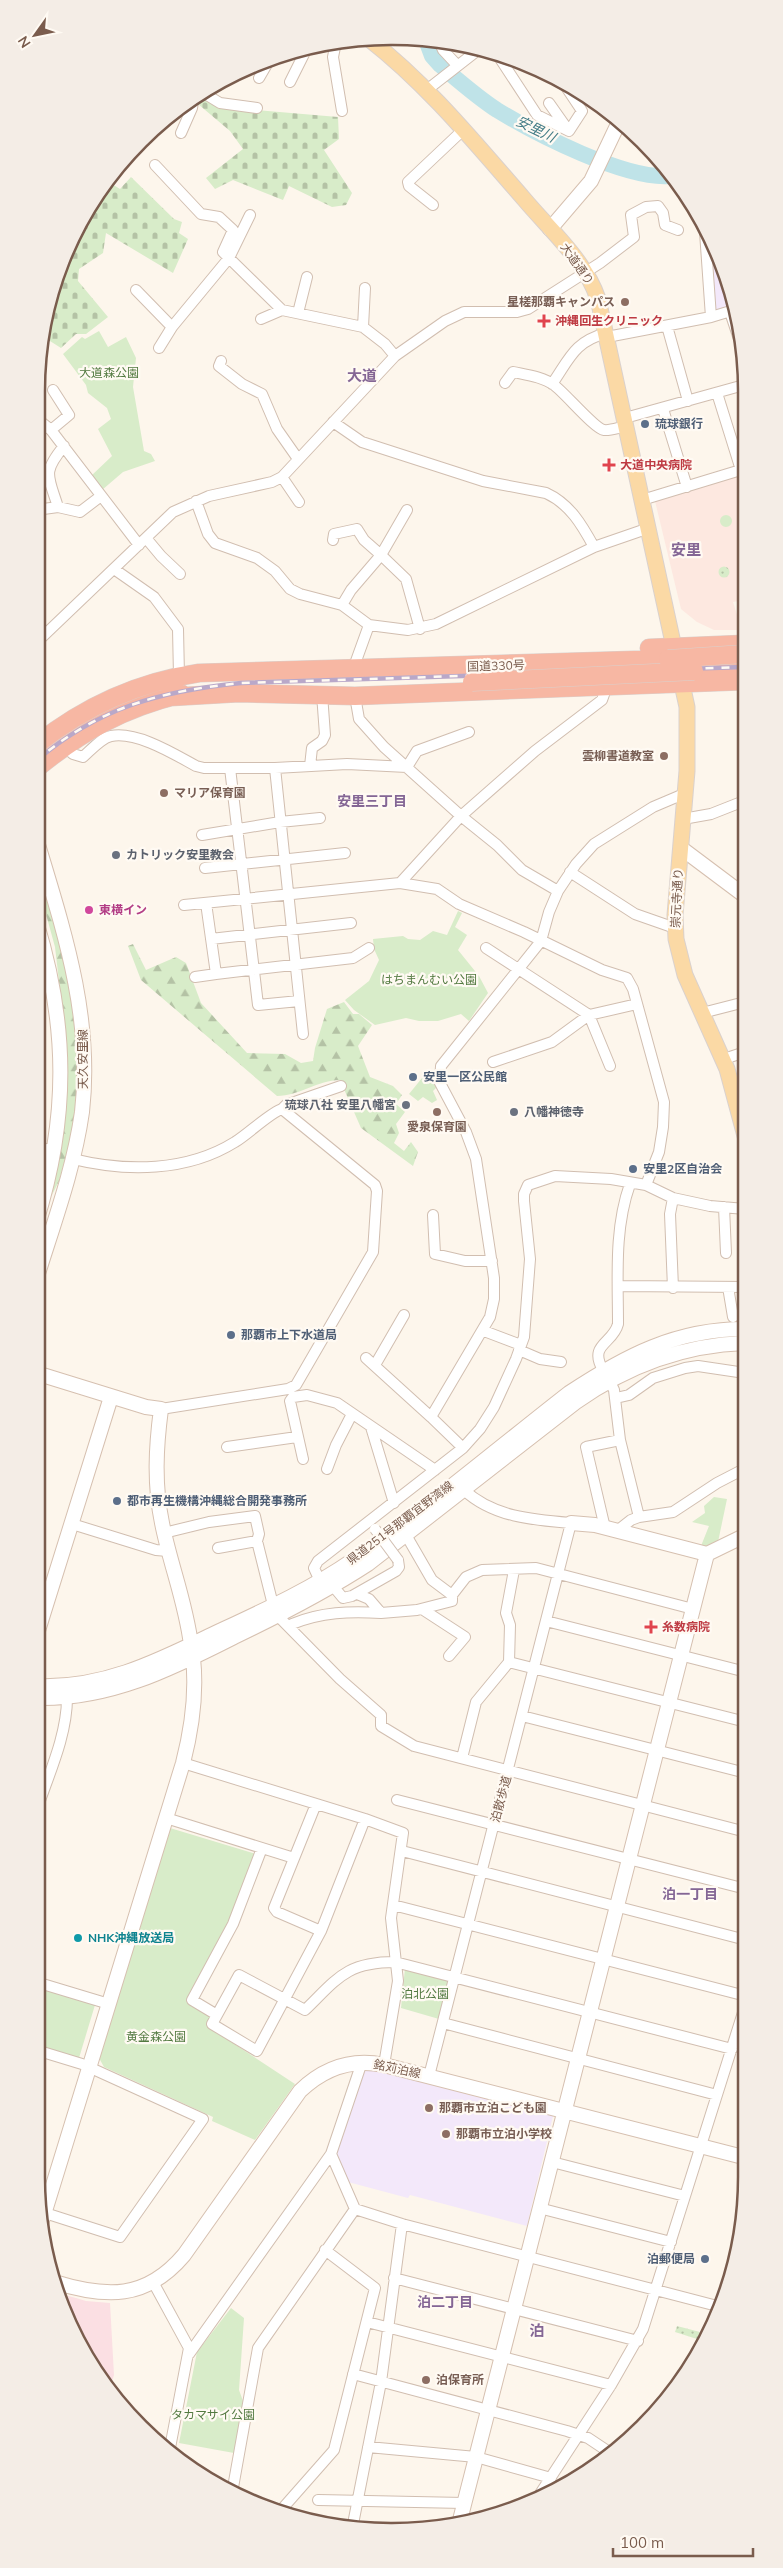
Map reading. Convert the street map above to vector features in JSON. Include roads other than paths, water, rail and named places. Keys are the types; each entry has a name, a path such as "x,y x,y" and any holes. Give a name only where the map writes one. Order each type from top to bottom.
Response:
{"highway":[{"path":"45,737 89,708 109,698 150,683 179,676 248,670 262,664 738,644"},
{"name":"国道330号","path":"170,697 207,690 472,674 738,654"},
{"name":"国道330号","path":"248,670 472,674 738,668"},
{"path":"45,762 65,747 119,714 170,697 239,693 354,696 738,680"}],"main road":[{"name":"大道通り","path":"378,46 428,89 585,272 598,299 607,335 676,648"},
{"name":"崇元寺通り","path":"676,648 684,684 688,728 686,793 680,848 675,928 685,975 738,1085"}],"street":[{"path":"443,49 455,66"},
{"path":"334,50 333,57 342,111"},
{"path":"428,89 471,55"},
{"path":"290,82 303,57"},
{"path":"502,63 537,115 569,131"},
{"path":"259,78 264,69"},
{"path":"569,131 582,111 571,95"},
{"path":"209,96 220,103 257,108"},
{"path":"549,103 569,131"},
{"path":"181,133 192,109"},
{"path":"550,229 584,191 597,170 616,128"},
{"path":"433,205 409,186 408,182 463,130"},
{"path":"155,165 201,214 219,217 233,230 223,252 282,310"},
{"path":"45,634 173,512 196,502 272,482 282,477 395,356 446,322 464,312 517,312 528,309 634,237 631,215 646,207 658,206 663,213 665,225 678,230"},
{"path":"159,348 172,327 229,258 250,215"},
{"path":"706,246 711,317"},
{"path":"298,313 307,277"},
{"path":"363,327 365,288"},
{"path":"136,290 172,327"},
{"path":"261,319 282,310 363,327 385,344 395,356"},
{"path":"552,384 573,350 594,337 667,326 728,312"},
{"path":"667,326 688,401"},
{"path":"221,361 219,366 242,384 262,394 277,429 298,459"},
{"path":"505,383 513,372 552,384 571,398 595,425 603,430 738,386"},
{"path":"51,430 69,415 53,390"},
{"path":"717,392 738,457"},
{"path":"663,409 687,487"},
{"path":"333,422 362,442 483,481 546,493 556,497 580,521 594,547"},
{"path":"45,425 64,446 101,496 143,541 180,574"},
{"path":"58,507 48,472 51,462 64,446"},
{"path":"642,500 738,470"},
{"path":"282,477 299,502"},
{"path":"45,509 58,507 80,512 101,496"},
{"path":"196,502 208,534 215,543 257,558 275,572 290,589 300,594 342,605 369,625 395,630 420,629 436,624 594,547 649,528"},
{"path":"342,605 351,590 381,555 407,510"},
{"path":"333,540 334,534 357,529 364,540 406,579 420,629"},
{"path":"114,569 154,597 178,629 179,676"},
{"path":"356,661 369,625"},
{"path":"400,883 461,816 535,751 602,700 607,686"},
{"path":"310,766 312,748 322,741 325,735 322,694"},
{"path":"354,696 362,726 461,816 497,844 522,870 558,891"},
{"path":"406,767 416,751 468,732"},
{"path":"65,747 73,754 83,757 108,737 118,736 148,741 196,766 275,768 347,764 406,767"},
{"path":"230,768 239,828 258,1005 299,1001"},
{"path":"275,768 302,1034"},
{"path":"431,1417 484,1331 490,1317 494,1299 492,1261 476,1159 466,1132 440,1083 439,1072 448,1055 541,941 549,912 558,891 570,872 594,844 653,807 686,793"},
{"path":"683,819 711,814 738,803"},
{"path":"202,835 280,822 320,818"},
{"path":"680,848 738,891"},
{"path":"205,868 346,853"},
{"name":"天久安里線","path":"45,868 65,934 82,1016 85,1061 82,1112 72,1159 45,1250"},
{"path":"570,872 636,914 675,928"},
{"path":"184,905 400,883 437,889 459,904 602,970 628,978 638,1004 664,1102 659,1152 646,1185"},
{"path":"206,903 216,974"},
{"path":"211,938 351,923"},
{"path":"194,977 353,958 369,948"},
{"path":"486,948 518,970 523,970 589,1015 610,1066"},
{"name":"天久安里線","path":"45,956 55,994 60,1040 60,1104 53,1152 45,1185"},
{"path":"493,1062 552,1042 589,1015 638,1004"},
{"path":"702,1013 738,1004"},
{"path":"724,1059 738,1054"},
{"path":"72,1159 102,1165 142,1168 188,1162 233,1144 286,1105 341,1086"},
{"path":"45,1376 152,1409 288,1389 296,1385 373,1252 378,1197 375,1186 282,1109"},
{"path":"45,1151 53,1152"},
{"path":"320,1581 315,1573 316,1564 372,1525 394,1503 463,1448 494,1407 524,1337 530,1258 525,1189 536,1181 555,1176 611,1179 630,1184 646,1185 672,1198 738,1208"},
{"path":"630,1184 623,1203 616,1258 618,1286 616,1330 603,1343 598,1354 598,1362 616,1398 620,1440 639,1517"},
{"path":"672,1198 670,1214 673,1288"},
{"path":"724,1207 726,1253"},
{"path":"433,1215 435,1254 465,1261 492,1261"},
{"path":"618,1286 673,1288 738,1287"},
{"path":"728,1287 733,1316"},
{"path":"374,1365 404,1315"},
{"name":"県道251号那覇宜野湾線","path":"45,1698 67,1698 128,1685 276,1610 333,1586 406,1535 576,1402 606,1375 647,1347 712,1331 738,1329"},
{"path":"484,1331 540,1359 561,1362"},
{"name":"県道251号那覇宜野湾線","path":"276,1610 386,1536 569,1393 606,1375 682,1351 738,1344"},
{"path":"366,1358 463,1448"},
{"path":"616,1398 629,1395 653,1378 685,1368 698,1366 738,1372"},
{"path":"303,1459 290,1399 293,1396 307,1395 337,1404 435,1470"},
{"path":"45,1609 111,1397"},
{"path":"47,2207 88,2067 183,1763 192,1715 195,1677 192,1652 187,1622 164,1533 156,1480 161,1409"},
{"path":"327,1469 336,1445 352,1414"},
{"path":"371,1427 394,1503"},
{"path":"227,1447 297,1438"},
{"path":"611,1530 586,1447 620,1440"},
{"path":"611,1530 639,1517 674,1512 717,1483 738,1472"},
{"path":"464,1490 470,1496 513,1516 611,1530 707,1554 738,1539"},
{"path":"164,1533 209,1522 255,1516 258,1534 257,1541 276,1610 292,1630 340,1678 381,1715 381,1726 414,1746 738,1830"},
{"name":"泊散歩道","path":"429,2076 571,1523"},
{"path":"72,1524 156,1550 168,1551"},
{"path":"333,1586 343,1598 357,1594 396,1571 399,1567 398,1560 372,1525"},
{"path":"406,1535 432,1580 452,1595"},
{"path":"218,1548 257,1541"},
{"path":"460,2516 707,1554"},
{"path":"292,1630 292,1624 305,1619 348,1610 396,1613 422,1609 452,1601 452,1595 466,1577 482,1570 536,1568 693,1609"},
{"path":"462,1758 476,1702 509,1662 510,1625 506,1613 514,1570"},
{"path":"357,1594 369,1599 381,1613"},
{"path":"422,1609 465,1637 449,1656"},
{"path":"546,1621 738,1670"},
{"name":"県道251号那覇宜野湾線","path":"45,1686 104,1680 192,1652"},
{"path":"509,1662 738,1720"},
{"path":"45,1784 64,1725 67,1698"},
{"path":"522,1716 738,1771"},
{"path":"183,1763 400,1830 404,1836 391,1918 398,1981 384,2065"},
{"path":"397,1800 738,1887"},
{"path":"316,1804 274,1908 277,1912 321,1930"},
{"path":"166,1818 294,1858"},
{"path":"365,1819 321,1930 285,2000 257,2051 212,2024 239,1975 285,2000 304,2010 337,1978 354,1967 379,1962 395,1962 732,2049"},
{"path":"217,2015 192,2000 233,1924 262,1848"},
{"path":"402,1851 738,1938"},
{"path":"393,1906 738,1994"},
{"path":"45,1985 109,2004"},
{"path":"443,2023 718,2096"},
{"path":"545,2487 580,2435 638,2341 656,2290 738,2029"},
{"path":"45,2053 88,2067 203,2119 120,2237 48,2220"},
{"path":"189,2354 331,2154 362,2062"},
{"name":"銘苅泊線","path":"62,2284 89,2292 107,2294 136,2289 152,2282 170,2270 184,2255 300,2091 326,2071 342,2065 362,2062 384,2065 738,2156"},
{"path":"331,2154 355,2209 402,2224 714,2305"},
{"path":"552,2162 686,2196"},
{"path":"540,2208 670,2242"},
{"path":"233,2485 258,2348 355,2209"},
{"path":"354,2521 381,2382 402,2224"},
{"path":"285,2506 334,2450 375,2288 325,2250"},
{"path":"394,2278 638,2341"},
{"path":"152,2282 187,2343 189,2354 171,2443"},
{"path":"367,2322 502,2355 611,2385"},
{"path":"353,2374 580,2435 604,2449"},
{"path":"368,2447 476,2457 551,2478"},
{"path":"318,2500 464,2503"}],"waterway":[{"name":"安里川","path":"429,47 432,56 440,65 468,89 514,120 582,154 630,171 662,176"}],"railway":[{"path":"725,660 738,659"},
{"path":"45,754 83,727 107,715 158,697 212,686 241,683 738,667"}],"place":[{"name":"星槎那覇キャンパス","path":"625,302"},
{"name":"沖縄回生クリニック","path":"544,321"},
{"name":"琉球銀行","path":"645,424"},
{"name":"大道中央病院","path":"609,465"},
{"name":"雲柳書道教室","path":"664,756"},
{"name":"マリア保育園","path":"164,793"},
{"name":"カトリック安里教会","path":"116,855"},
{"name":"東横イン","path":"89,910"},
{"name":"安里一区公民館","path":"413,1077"},
{"name":"琉球八社 安里八幡宮","path":"406,1105"},
{"name":"愛泉保育園","path":"437,1112"},
{"name":"八幡神徳寺","path":"514,1112"},
{"name":"安里2区自治会","path":"633,1169"},
{"name":"那覇市上下水道局","path":"231,1335"},
{"name":"都市再生機構沖縄総合開発事務所","path":"117,1501"},
{"name":"糸数病院","path":"651,1627"},
{"name":"NHK沖縄放送局","path":"78,1938"},
{"name":"那覇市立泊こども園","path":"429,2108"},
{"name":"那覇市立泊小学校","path":"446,2134"},
{"name":"泊郵便局","path":"705,2259"},
{"name":"泊保育所","path":"426,2380"}],"district":[{"name":"大道","path":"362,376"},
{"name":"安里","path":"686,550"},
{"name":"安里三丁目","path":"372,801"},
{"name":"泊一丁目","path":"690,1894"},
{"name":"泊二丁目","path":"445,2302"},
{"name":"泊","path":"537,2331"}],"park label":[{"name":"大道森公園","path":"109,373"},
{"name":"はちまんむい公園","path":"429,980"},
{"name":"泊北公園","path":"425,1994"},
{"name":"黄金森公園","path":"156,2037"},
{"name":"タカマサイ公園","path":"213,2415"}]}
